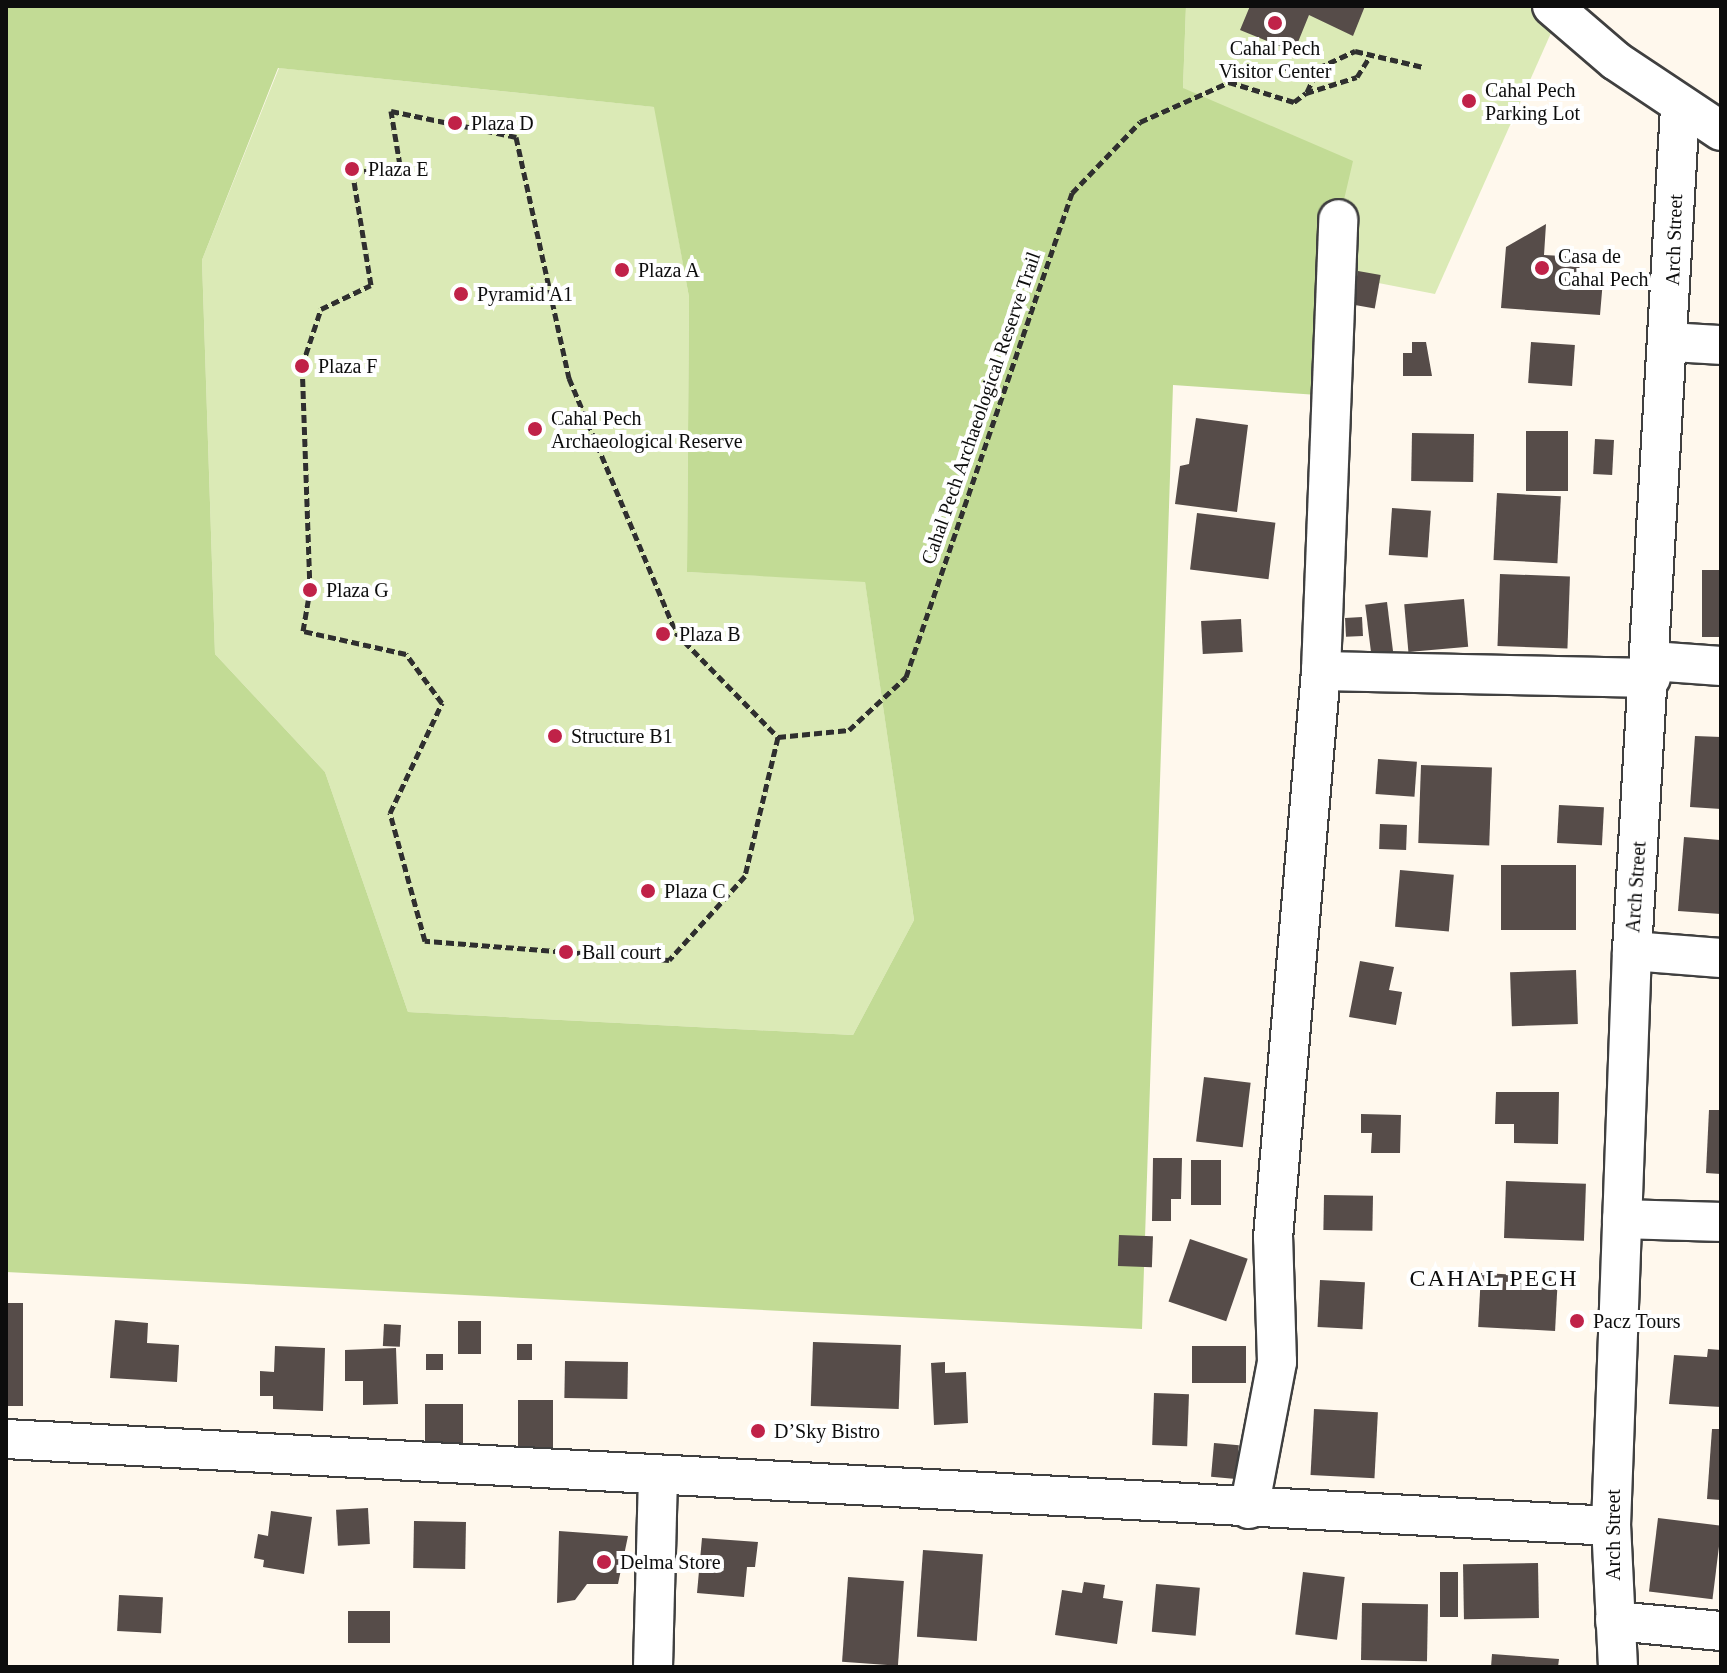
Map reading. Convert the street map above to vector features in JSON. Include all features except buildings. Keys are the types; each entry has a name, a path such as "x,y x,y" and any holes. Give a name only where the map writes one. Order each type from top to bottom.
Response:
{"street":[{"path":"1552,6 1680,108 1721,131"},
{"name":"Arch Street","path":"1618,1667 1611,1526 1632,951 1652,670 1680,108"},
{"path":"1249,1509 1277,1362 1273,1238 1321,671 1338,219"},
{"path":"1670,342 1721,345"},
{"path":"1321,671 1652,670 1721,666"},
{"path":"1632,951 1721,958"},
{"path":"1622,1219 1721,1222"},
{"path":"6,1439 658,1478 1611,1526"},
{"path":"653,1667 658,1478"},
{"path":"1615,1621 1721,1631"}],"path":[{"path":"1306,93 1318,68 1355,51 1423,67"},
{"path":"1229,82 1294,102 1306,93 1357,77 1371,55"},
{"name":"Cahal Pech Archaeological Reserve Trail","path":"777,737 849,730 906,677 1072,193 1140,122 1261,68 1318,68"},
{"path":"391,111 516,137 569,378 676,633 777,737 745,876 669,960 425,941 390,813 442,703 406,654 303,631 310,590 302,366 321,309 371,285 352,169 402,177 391,111"}],"green space":[{"path":"6,6 1186,6 1183,88 1353,161 1327,273 1318,395 1173,385 1142,1329 6,1272","holes":["278,68 654,107 689,297 687,572 865,582 914,920 853,1035 408,1012 325,772 215,654 202,260"]},
{"path":"1186,6 1563,6 1435,294 1327,273 1183,88"},
{"path":"279,68 655,107 689,297 687,572 865,581 914,920 853,1035 408,1012 325,772 215,654 202,260"}],"place":[{"name":"Cahal Pech Visitor Center","path":"1275,23"},
{"name":"Cahal Pech Parking Lot","path":"1469,101"},
{"name":"Plaza D","path":"455,123"},
{"name":"Plaza E","path":"352,169"},
{"name":"Casa de Cahal Pech","path":"1542,268"},
{"name":"Plaza A","path":"622,270"},
{"name":"Pyramid A1","path":"461,294"},
{"name":"Plaza F","path":"302,366"},
{"name":"Cahal Pech Archaeological Reserve","path":"535,429"},
{"name":"Plaza G","path":"310,590"},
{"name":"Plaza B","path":"663,634"},
{"name":"Structure B1","path":"555,736"},
{"name":"Plaza C","path":"648,891"},
{"name":"Ball court","path":"566,952"},
{"name":"Pacz Tours","path":"1577,1321"},
{"name":"D’Sky Bistro","path":"758,1431"},
{"name":"Delma Store","path":"604,1562"}],"district":[{"name":"CAHAL PECH","path":"1494,1279"}]}
